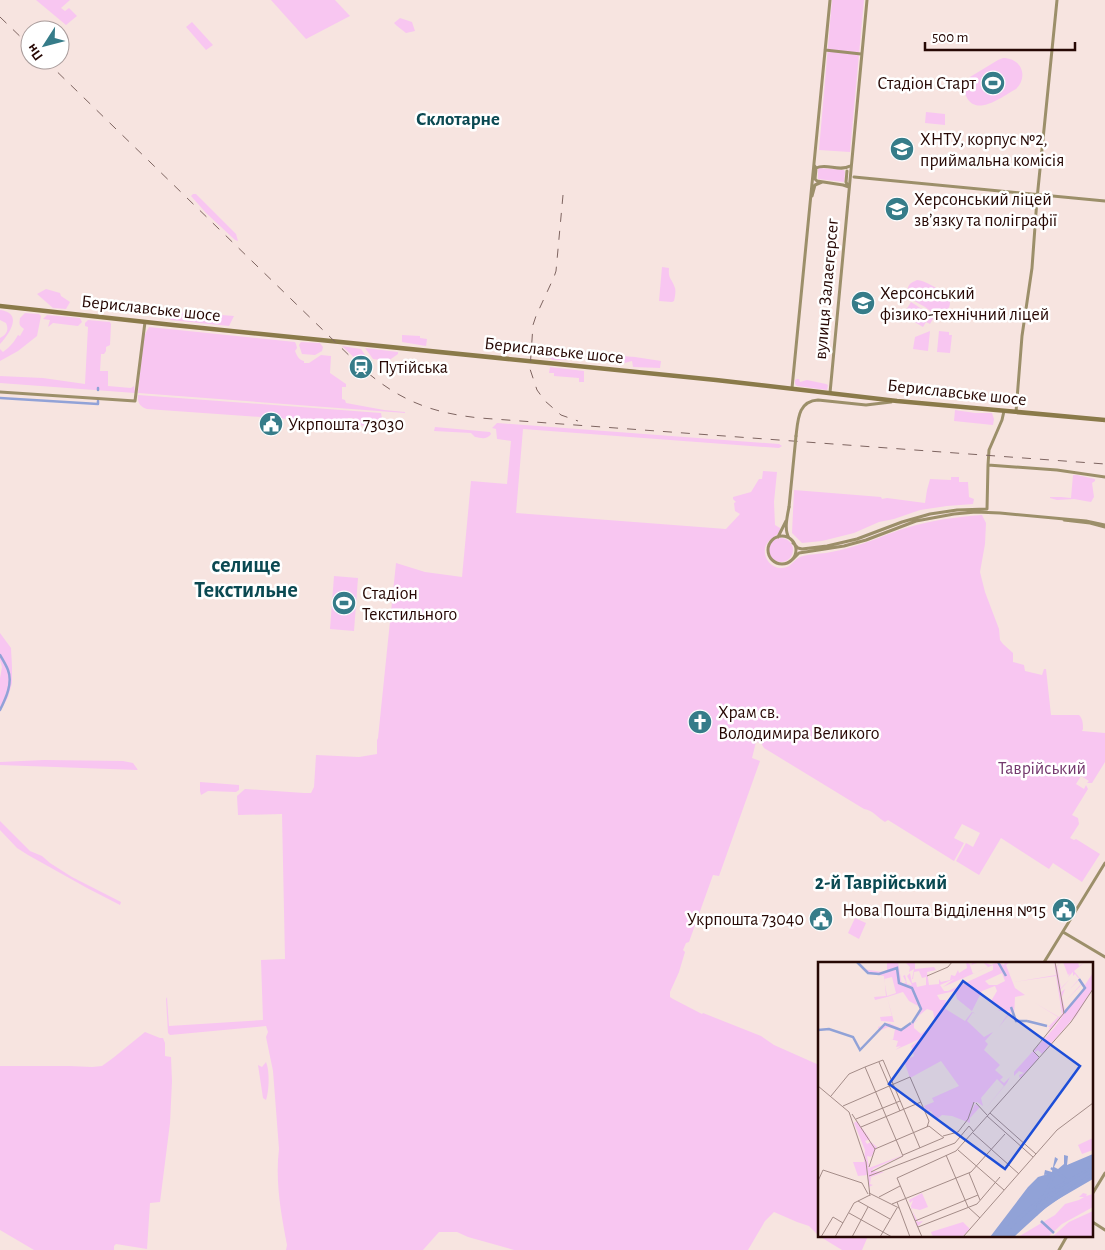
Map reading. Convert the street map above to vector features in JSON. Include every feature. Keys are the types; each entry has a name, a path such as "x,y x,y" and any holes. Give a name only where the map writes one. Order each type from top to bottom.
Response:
{"main road":[{"name":"Бериславське шосе","path":"0,306 792,388 897,401 1105,420"}],"street":[{"path":"830,0 814,170 817,181 843,184 849,187"},
{"path":"847,171 851,166 867,0"},
{"path":"1016,412 1022,336 1032,268 1057,0"},
{"path":"825,50 861,54"},
{"path":"816,151 816,162 818,165 847,171 854,177"},
{"path":"814,170 822,166"},
{"name":"вулиця Залаегерсег","path":"830,393 849,187 847,171 851,166"},
{"name":"вулиця Залаегерсег","path":"792,388 814,170"},
{"path":"843,184 854,177 1105,201"},
{"path":"810,201 814,187 822,182"},
{"path":"0,392 135,401 145,322"},
{"path":"845,403 849,398 846,395"},
{"path":"897,401 866,405 815,400 808,402 802,409 797,425 786,533 798,548 827,546 857,539 902,522 930,514 957,510 987,511 1105,526"},
{"path":"987,511 989,450 1004,411"},
{"path":"988,465 1062,470 1105,477"},
{"path":"787,518 778,537 768,546 771,560 785,564 799,553 856,543 927,518 987,511"},
{"path":"778,537 782,536 792,541 796,551 793,559"},
{"path":"1044,962 1105,863"},
{"path":"1062,932 1105,957"},
{"path":"1092,1194 1105,1173"},
{"path":"1092,1222 1105,1230"},
{"path":"1059,1250 1066,1238"}],"green space":[{"path":"36,0 70,0 61,8 65,11 69,8 77,16 70,22 70,20 60,20"},
{"path":"271,0 335,0 350,16 306,39"},
{"path":"832,0 864,0 850,152 819,150"},
{"path":"400,18 412,22 415,31 406,33 397,26 394,23"},
{"path":"192,22 213,45 206,50 186,27"},
{"name":"Стадіон Старт","path":"1003,58 1018,64 1022,73 1020,84 1016,89 990,103 976,105 970,102 966,96 965,86 970,77"},
{"path":"926,112 945,114 945,125 925,123"},
{"path":"819,168 844,170 844,182 818,179"},
{"path":"196,194 236,234 238,241 206,213 191,196"},
{"path":"662,267 669,268 670,277 675,288 674,301 672,302 659,301"},
{"path":"917,280 933,286 948,297 950,305 945,312 939,314 932,312 908,295 909,286"},
{"path":"46,289 60,293 61,296 70,302 66,309 53,308 37,294"},
{"path":"911,302 934,317 930,324 926,322 923,327 906,317 909,312 906,310"},
{"path":"0,310 7,312 13,319 10,330 0,344 0,338 6,334 7,327 6,323 0,320"},
{"path":"171,311 234,316 229,326 170,320"},
{"path":"25,313 39,314 41,316 37,336 18,351 0,361 0,349 3,352 18,335 20,336 24,329 20,326 20,318"},
{"path":"47,315 80,318 82,322 78,326 53,323 48,327 50,320 43,319"},
{"path":"88,320 110,322 111,324 110,345 106,347 104,354 101,354 100,371 108,371 108,386 131,388 134,386 135,393 0,383 0,376 43,378 85,384 88,327 85,326 85,323"},
{"path":"149,327 295,342 297,348 295,351 299,359 304,361 304,363 309,363 321,355 331,356 330,373 346,384 346,387 342,387 342,399 346,403 405,413 138,393 144,336"},
{"path":"930,331 928,351 913,349 915,337"},
{"path":"939,331 949,332 949,335 952,335 950,353 937,352"},
{"path":"402,335 420,336 420,338 427,339 426,346 402,342"},
{"path":"301,342 320,343 323,347 322,351 315,355 302,354 299,345"},
{"path":"342,346 361,349 365,355 364,361 366,366 363,366"},
{"path":"365,348 398,352 398,354 388,361 373,359"},
{"path":"540,348 573,351 567,360 553,360 540,353"},
{"path":"621,356 661,361 660,368 633,367 632,361 621,364"},
{"path":"550,367 584,371 584,382 579,382 579,378 554,376 554,373 549,373"},
{"path":"797,379 800,382 807,380 826,384 828,385 827,390 797,386 795,380"},
{"path":"138,395 381,413 383,423 380,427 357,425 357,419 348,418 347,423 147,409 140,404"},
{"path":"955,410 992,413 993,425 954,421"},
{"name":"Таврійський","path":"497,423 779,444 782,446 779,448 523,429 516,513 726,529 740,514 735,511 734,503 736,502 733,497 751,492 759,479 762,479 763,471 777,472 774,502 775,525 780,528 780,532 768,542 765,554 772,565 780,568 787,567 803,556 848,548 915,525 944,519 982,515 986,523 985,544 980,572 985,592 999,629 1000,640 1013,653 1013,662 1024,665 1025,671 1042,675 1044,669 1046,669 1051,715 1079,715 1082,722 1082,731 1105,733 1105,762 1092,783 1087,783 1089,781 1081,776 1076,784 1084,789 1086,785 1088,789 1072,815 1078,818 1079,824 1070,838 1076,839 1100,854 1082,882 1053,863 1049,869 1001,838 979,875 956,861 966,843 973,847 980,833 962,824 954,838 964,843 954,861 888,820 885,822 873,812 864,809 764,748 761,743 756,742 752,758 760,761 719,876 713,875 689,942 686,943 683,950 685,952 670,992 670,997 702,1014 761,1036 774,1045 818,1065 818,1235 809,1226 774,1212 765,1221 748,1250 514,1250 457,1232 439,1232 423,1250 286,1250 287,1245 278,1185 279,1149 273,1071 266,1037 268,1032 266,1026 170,1035 168,1033 167,997 169,1026 263,1020 261,960 285,959 282,814 238,815 237,796 245,789 311,793 314,787 316,755 359,757 377,754 396,563 425,572 462,577 471,481 507,484 511,441 497,439 496,429 492,428"},
{"path":"435,427 490,432 491,434 486,438 482,438 475,437 471,433 434,431"},
{"path":"1073,475 1095,479 1092,483 1094,497 1091,502 1050,498 1071,498"},
{"path":"951,477 959,477 959,482 968,482 969,497 974,499 973,504 920,510 879,522 854,533 822,541 802,543 792,533 794,490 881,497 882,499 925,503 930,479 951,480"},
{"path":"781,538 786,539 792,545 792,555 786,561 781,562 776,561 770,555 769,550 770,545 776,539"},
{"name":"Стадіон Текстильного","path":"334,576 358,578 354,631 330,629"},
{"path":"0,633 11,648 12,683 8,697 0,712 0,678 2,667 0,660"},
{"path":"44,760 123,761 133,763 138,770 0,765 0,762"},
{"path":"200,782 239,785 239,790 236,792 208,791 201,795"},
{"path":"0,821 30,851 42,856 72,877 121,902 120,905 17,848 0,830"},
{"path":"855,918 866,923 859,939 848,933"},
{"path":"145,1032 163,1038 165,1056 171,1057 172,1081 170,1123 160,1202 150,1203 147,1249 116,1244 114,1250 34,1250 0,1230 0,1066 102,1066"},
{"path":"266,1062 269,1081 266,1100 263,1098 258,1065 262,1067"},
{"path":"822,1238 867,1238 862,1250 842,1250"}],"waterway":[{"path":"0,398 98,404 98,401"},
{"path":"0,655 8,670 10,680 0,710"}],"railway":[{"path":"0,17 20,36"},
{"path":"55,70 361,367 388,388 416,403 446,413 480,418 1105,464"},
{"path":"563,195 556,271 533,325 530,369 537,390 545,401 561,415 578,421"}],"place":[{"name":"Стадіон Старт","path":"993,83"},
{"name":"ХНТУ, корпус №2, приймальна комісія","path":"902,149"},
{"name":"Херсонський ліцей зв’язку та поліграфії","path":"897,209"},
{"name":"Херсонський фізико-технічний ліцей","path":"863,303"},
{"name":"Путійська","path":"361,367"},
{"name":"Укрпошта 73030","path":"271,424"},
{"name":"Стадіон Текстильного","path":"344,603"},
{"name":"Храм св. Володимира Великого","path":"700,722"},
{"name":"Нова Пошта Відділення №15","path":"1064,910"},
{"name":"Укрпошта 73040","path":"821,919"}],"district":[{"name":"Склотарне","path":"458,118"},
{"name":"селище Текстильне","path":"246,576"},
{"name":"2-й Таврійський","path":"881,882"}]}
